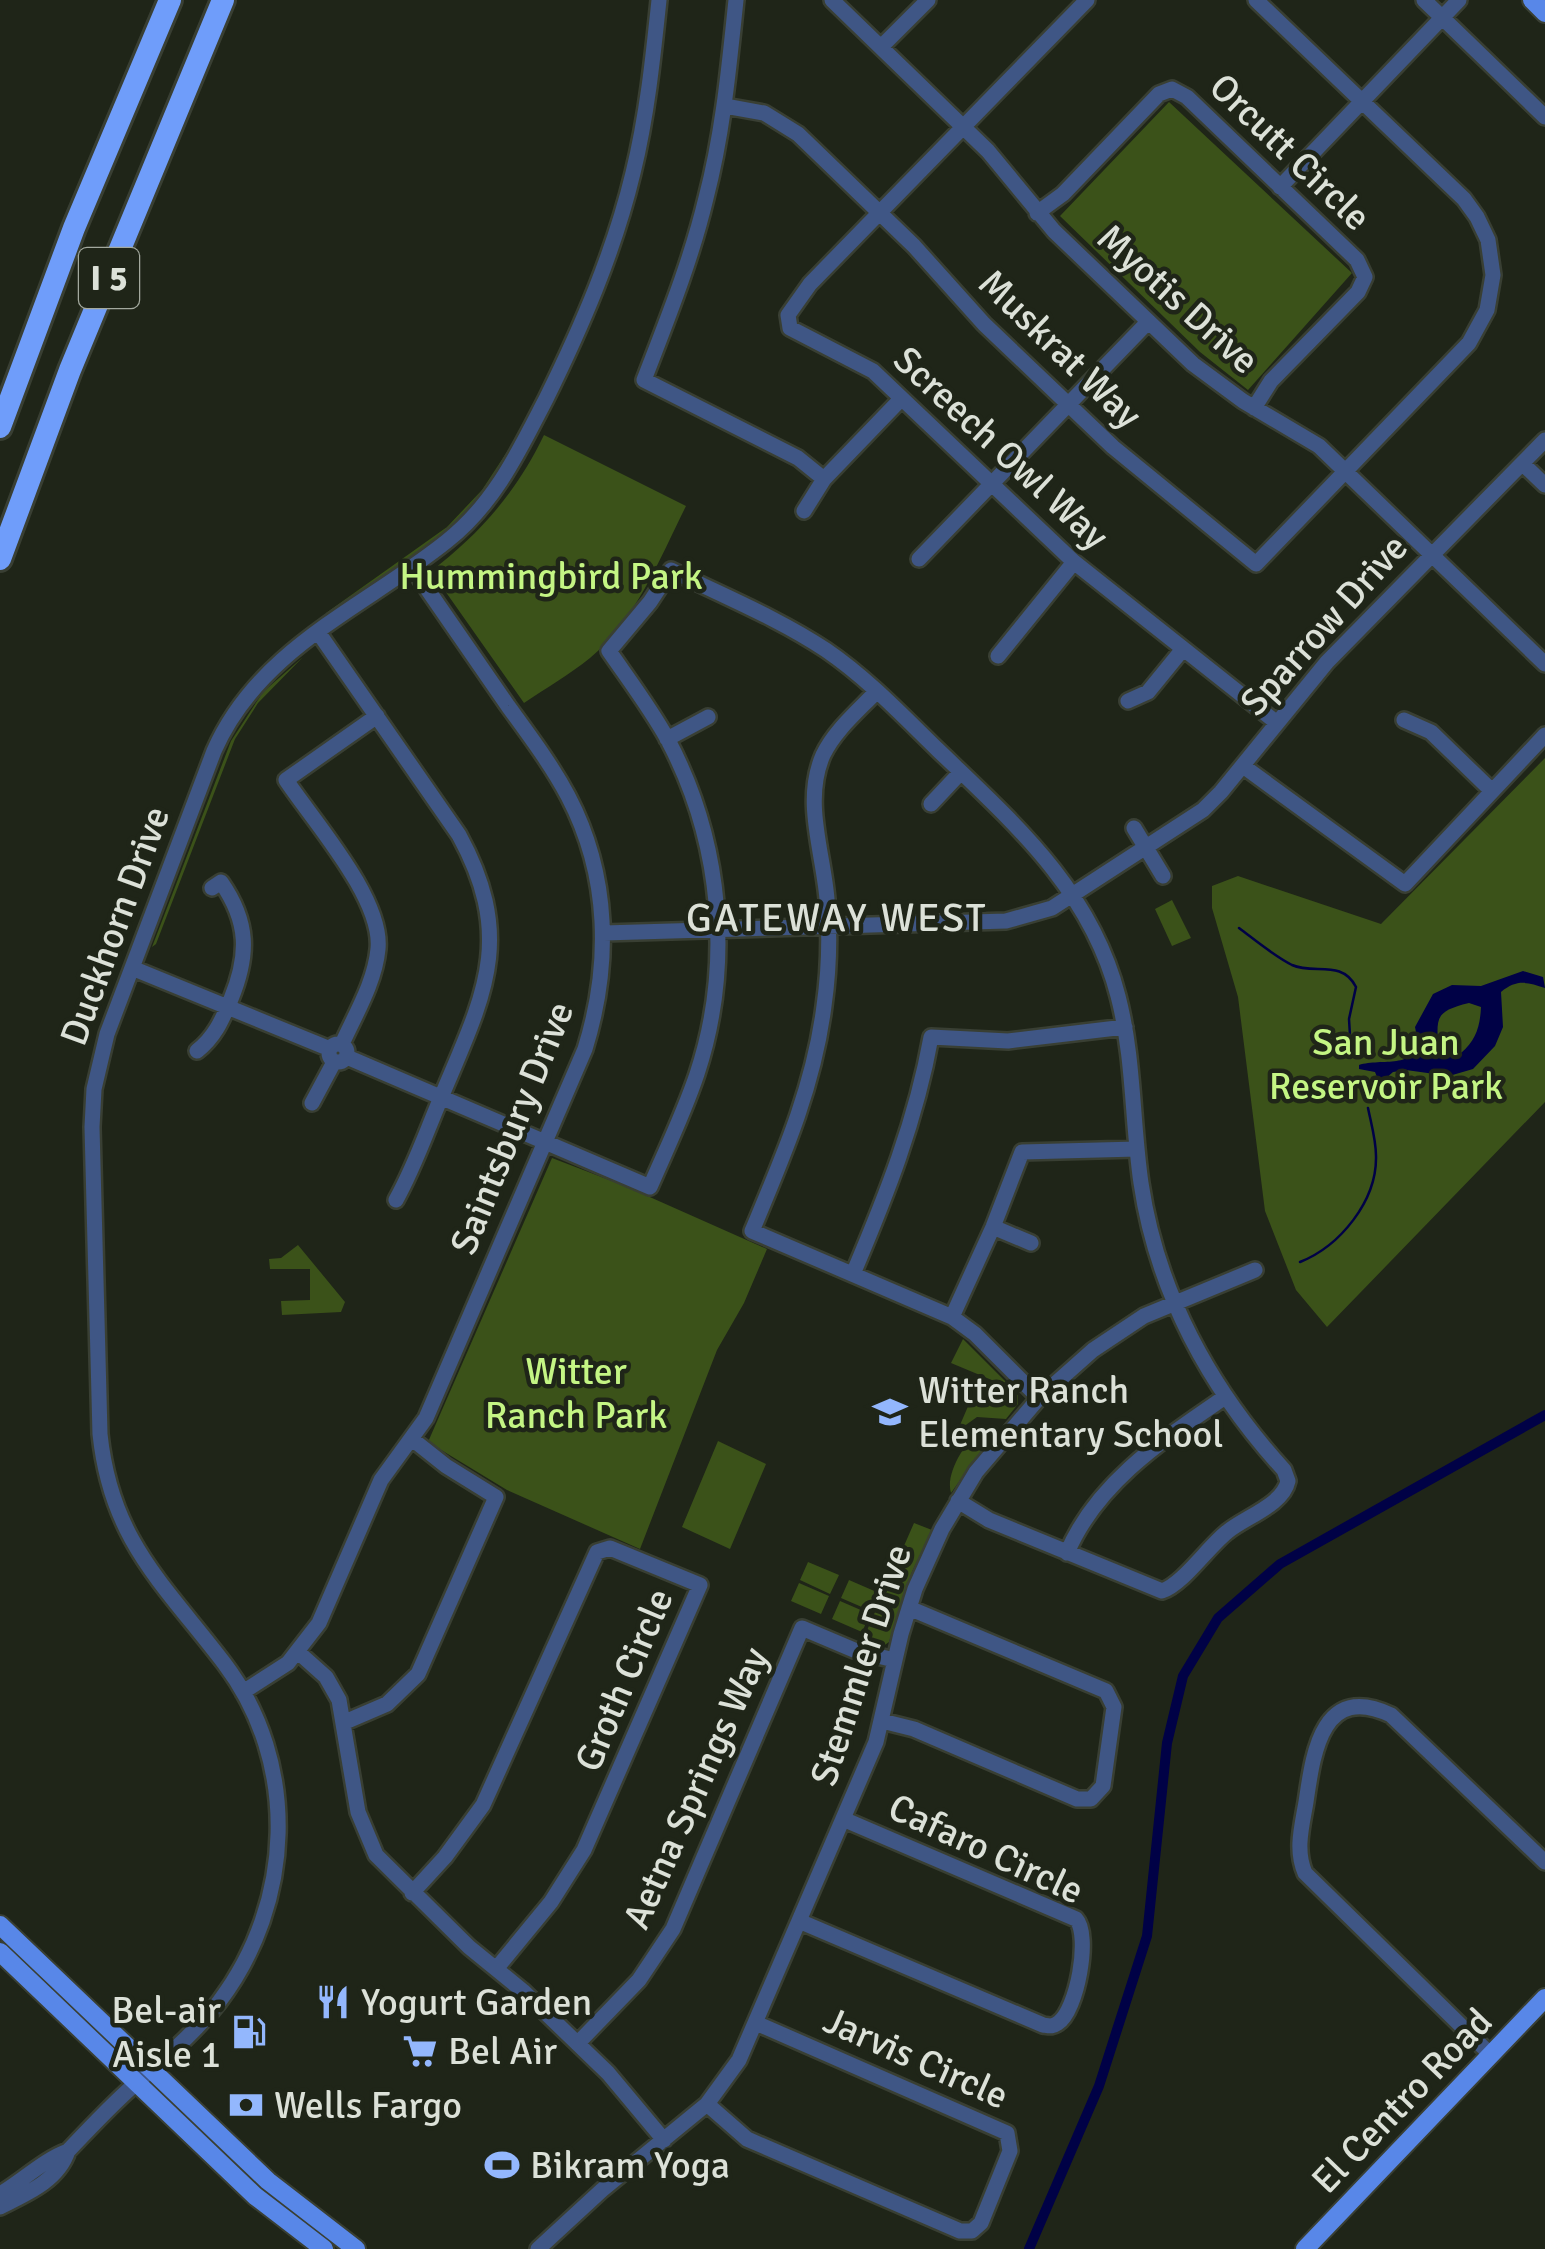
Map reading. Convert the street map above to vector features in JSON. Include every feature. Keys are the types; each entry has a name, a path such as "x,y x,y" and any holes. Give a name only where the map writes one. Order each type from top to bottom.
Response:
{"highway":[{"name":"I 5","path":"0,427 74,228 170,0"},
{"name":"I 5","path":"0,559 70,370 224,0"}],"main road":[{"path":"1532,0 1545,13"},
{"path":"0,1926 268,2181 356,2249"},
{"path":"0,1952 255,2196 324,2249"},
{"name":"El Centro Road","path":"1305,2249 1545,1998"}],"street":[{"name":"Duckhorn Drive","path":"0,2194 37,2172 56,2155 68,2151 212,2010 235,1980 262,1921 275,1876 280,1826 276,1780 264,1735 243,1692 138,1554 117,1510 102,1453 92,1108 99,1061 214,751 234,711 268,670 469,522 500,485 580,326 613,243 633,174 647,104 659,0"},
{"path":"736,0 724,106 698,232 644,380 798,458 824,479"},
{"name":"Myotis Drive","path":"832,0 988,151 1037,213 1148,322 1202,372 1254,408 1306,436 1545,664"},
{"path":"881,47 928,0"},
{"name":"Screech Owl Way","path":"1087,0 810,284 788,314 790,328 873,372 1074,562 1277,724"},
{"path":"1256,0 1464,198 1488,240 1493,275 1487,310 1469,344 1345,471"},
{"path":"1424,0 1545,117"},
{"path":"1280,187 1459,0"},
{"name":"Orcutt Circle","path":"1037,213 1063,194 1159,94 1172,90 1187,97 1357,260 1365,277 1358,292 1271,381 1254,408"},
{"name":"Muskrat Way","path":"724,106 764,113 789,126 880,212 984,324 1112,447 1256,564 1345,471"},
{"path":"919,558 1148,322"},
{"path":"804,510 824,479 902,398"},
{"name":"Sparrow Drive","path":"604,933 1021,919 1052,908 1202,810 1327,662 1545,440"},
{"path":"1524,464 1545,485"},
{"path":"998,656 1074,562"},
{"name":"Saintsbury Drive","path":"243,1692 275,1673 298,1652 319,1623 381,1480 426,1418 545,1142 594,1018 601,986 604,933 596,872 568,796 412,567"},
{"path":"132,968 650,1187 686,1103 705,1046 716,988 717,929 704,834 682,770 667,739 609,651 671,570 800,634 876,691 1029,838 1074,894 1110,969 1125,1027 1149,1222 1175,1302 1225,1397 1287,1475 1287,1488 1280,1498 1223,1535 1167,1590 1156,1591 989,1520 958,1501"},
{"path":"318,632 459,835 483,890 489,920 491,951 480,1004 396,1200"},
{"path":"1128,701 1148,692 1183,649"},
{"path":"876,691 829,744 815,782 814,817 828,926 825,1002 812,1076 752,1231 952,1318 974,1334 1038,1398"},
{"path":"312,1103 374,968 378,930 365,894 286,780 377,716"},
{"path":"667,739 708,717"},
{"path":"1404,720 1431,732 1492,791"},
{"path":"1243,766 1405,884 1545,736"},
{"path":"932,804 961,772"},
{"path":"1134,828 1163,876"},
{"path":"198,1050 213,1038 228,1006 243,966 246,940 240,913 229,894 221,882 212,888"},
{"path":"853,1274 902,1155 916,1112 931,1037 1008,1041 1125,1027"},
{"path":"952,1318 1022,1152 1137,1149"},
{"path":"993,1228 1032,1243"},
{"name":"Stemmler Drive","path":"538,2249 602,2190 707,2104 730,2076 800,1921 882,1720 908,1608 930,1554 958,1501 993,1450 1038,1398 1125,1327 1255,1270"},
{"path":"1067,1553 1081,1522 1120,1478 1171,1434 1225,1397"},
{"path":"345,1722 386,1704 418,1674 496,1498 412,1439"},
{"name":"Groth Circle","path":"412,1892 446,1858 483,1805 597,1552 610,1548 700,1584 584,1850 551,1902 496,1969"},
{"path":"882,1720 914,1729 1077,1799 1091,1800 1103,1786 1114,1708 1106,1691 908,1608"},
{"name":"Aetna Springs Way","path":"578,2043 638,1980 673,1929 802,1628 854,1650 894,1660"},
{"path":"298,1652 326,1676 339,1700 362,1829 376,1855 578,2043 664,2140"},
{"path":"1490,2055 1306,1873 1299,1847 1318,1737 1334,1718 1353,1710 1374,1708 1392,1715 1545,1862"},
{"name":"Cafaro Circle","path":"800,1921 1043,2025 1056,2025 1063,2018 1079,1974 1084,1936 1080,1923 843,1819"},
{"name":"Jarvis Circle","path":"707,2104 747,2139 960,2230 972,2230 981,2223 1010,2150 1008,2132 756,2023"},
{"name":"Duckhorn Drive","path":"0,2207 50,2178 64,2164 68,2151"}],"green space":[{"path":"1169,102 1352,273 1248,390 1200,352 1060,216"},
{"name":"Hummingbird Park","path":"544,435 686,506 646,587 621,626 590,658 524,703 431,571 496,510 522,475"},
{"path":"514,441 502,469 461,518 408,561 326,613 447,527 482,490"},
{"path":"303,657 258,703 235,739 152,947 231,741 263,692"},
{"name":"San Juan Reservoir Park","path":"1545,758 1545,1102 1327,1327 1296,1290 1265,1211 1238,997 1212,908 1212,886 1238,876 1381,924"},
{"path":"1172,900 1191,938 1172,946 1155,909"},
{"name":"Witter Ranch Park","path":"552,1158 767,1249 744,1303 717,1350 640,1549 507,1490 428,1442"},
{"path":"298,1245 345,1302 341,1312 282,1315 281,1301 310,1300 310,1269 270,1269 269,1259 281,1258"},
{"path":"963,1339 1011,1387 1011,1388 951,1363"},
{"path":"986,1382 1018,1395 1018,1404 1006,1419 977,1417 963,1427 960,1425 972,1397 979,1399"},
{"path":"981,1431 994,1433 951,1493 951,1477 958,1459"},
{"path":"718,1441 766,1464 730,1549 682,1527"},
{"path":"914,1523 932,1530 912,1572 889,1642 879,1649 861,1644"},
{"path":"808,1562 839,1575 830,1594 800,1580"},
{"path":"849,1580 879,1593 871,1611 841,1598"},
{"path":"799,1583 829,1596 821,1614 791,1601"},
{"path":"840,1601 870,1614 862,1632 832,1619"}],"shaded area":[{"path":"1523,971 1543,977 1545,988 1522,983 1501,992 1503,1027 1495,1046 1473,1069 1449,1076 1393,1072 1376,1090 1368,1090 1377,1077 1375,1072 1359,1069 1359,1065 1409,1057 1417,1042 1415,1027 1433,994 1452,985 1481,986","holes":["1469,1003 1481,1007 1476,1033 1466,1048 1461,1053 1438,1053 1442,1014"]}],"waterway":[{"path":"1239,928 1292,965 1335,970 1350,978 1356,987 1349,1019 1351,1052"},
{"path":"1300,1262 1329,1245 1363,1205 1375,1173 1376,1156 1368,1108"},
{"path":"1029,2249 1099,2086 1147,1936 1167,1743 1183,1676 1218,1618 1280,1564 1545,1415"}],"place":[{"name":"Witter Ranch Elementary School","path":"890,1412"},
{"name":"Yogurt Garden","path":"333,2002"},
{"name":"Bel-air Aisle 1","path":"249,2032"},
{"name":"Bel Air","path":"420,2051"},
{"name":"Wells Fargo","path":"246,2105"},
{"name":"Bikram Yoga","path":"502,2165"}],"district":[{"name":"GATEWAY WEST","path":"837,918"}]}
